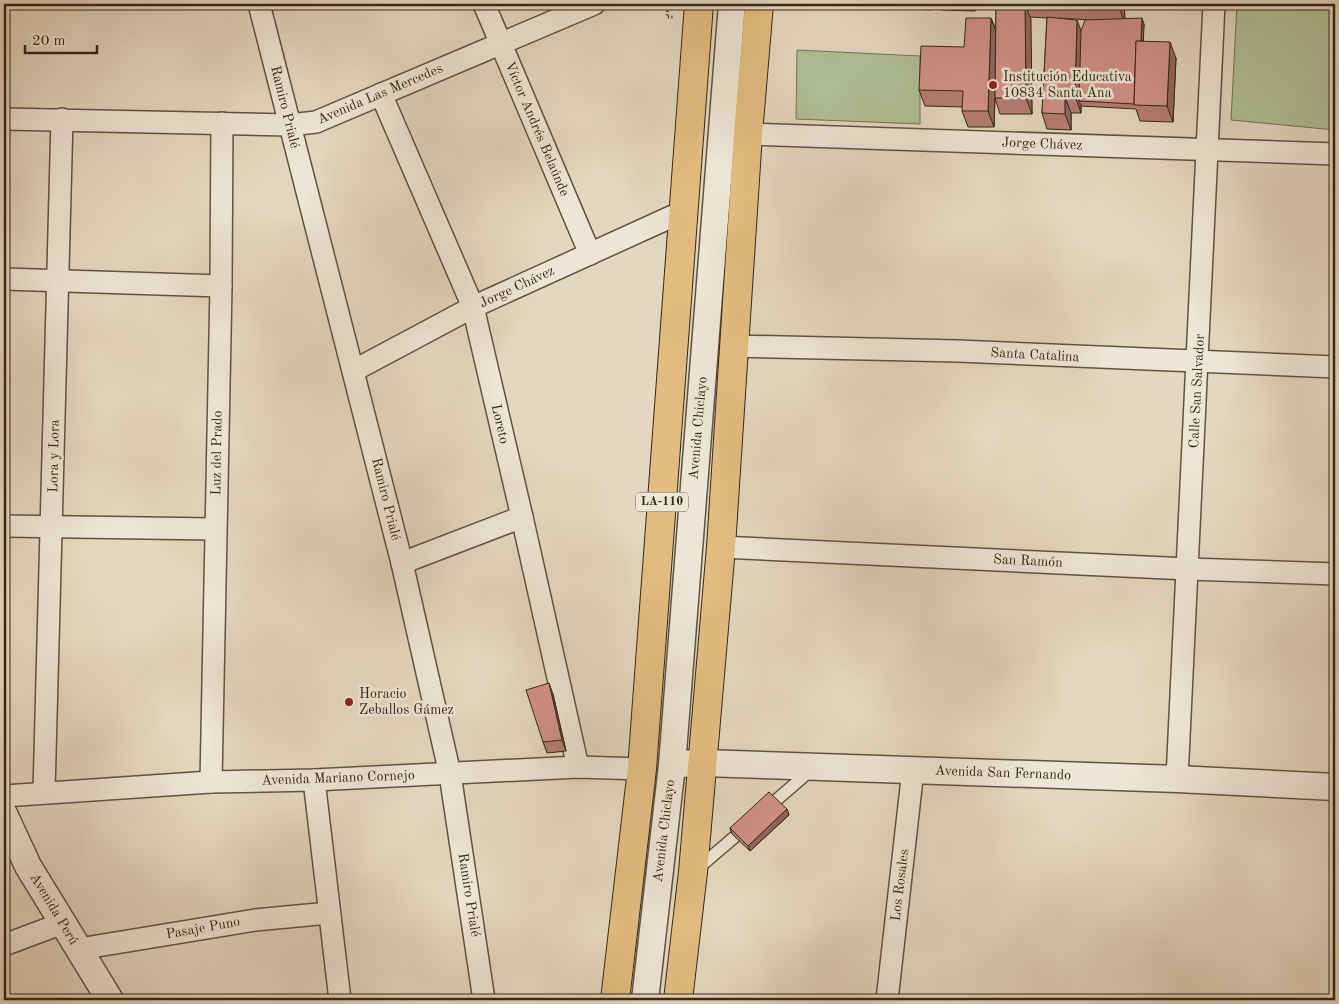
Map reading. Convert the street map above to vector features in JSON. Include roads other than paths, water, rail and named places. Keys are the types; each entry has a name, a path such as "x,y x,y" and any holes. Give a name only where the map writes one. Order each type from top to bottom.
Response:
{"main road":[{"name":"Avenida Chiclayo","path":"616,1000 642,769 699,4"},
{"path":"678,1000 693,872 721,547 748,134 759,4"}],"street":[{"name":"Ramiro Prialé","path":"259,4 402,563 450,774 484,1000"},
{"name":"Víctor Andrés Belaúnde","path":"484,4 590,254"},
{"name":"Avenida Las Mercedes","path":"4,119 289,125 316,122 500,42 594,4"},
{"name":"Avenida Chiclayo","path":"645,1000 672,765 732,4"},
{"name":"Calle San Salvador","path":"1178,778 1214,4"},
{"name":"Loreto","path":"381,94 473,307 578,767"},
{"name":"Lora y Lora","path":"44,792 62,119"},
{"name":"Luz del Prado","path":"211,782 221,286 222,124"},
{"name":"Jorge Chávez","path":"748,134 1335,154"},
{"name":"Jorge Chávez","path":"353,370 473,307 684,211"},
{"path":"4,279 221,286"},
{"name":"Santa Catalina","path":"734,346 958,351 1198,363 1335,367"},
{"path":"402,563 522,517"},
{"path":"4,526 215,529"},
{"name":"San Ramón","path":"721,547 1335,574"},
{"name":"Avenida San Fernando","path":"672,765 702,763 1178,778 1335,787"},
{"name":"Avenida Mariano Cornejo","path":"4,796 211,782 314,780 578,767 642,769 672,765"},
{"name":"Los Rosales","path":"887,1000 913,770"},
{"path":"314,780 340,1000"},
{"name":"Avenida Perú","path":"4,814 28,866 110,1000"},
{"name":"Pasaje Puno","path":"78,949 255,920 329,913"},
{"path":"4,945 63,923"}],"lane":[{"path":"693,872 814,767"}],"place":[{"name":"Institución Educativa 10834 Santa Ana","path":"993,85"},
{"name":"Horacio Zeballos Gámez","path":"349,702"}]}
